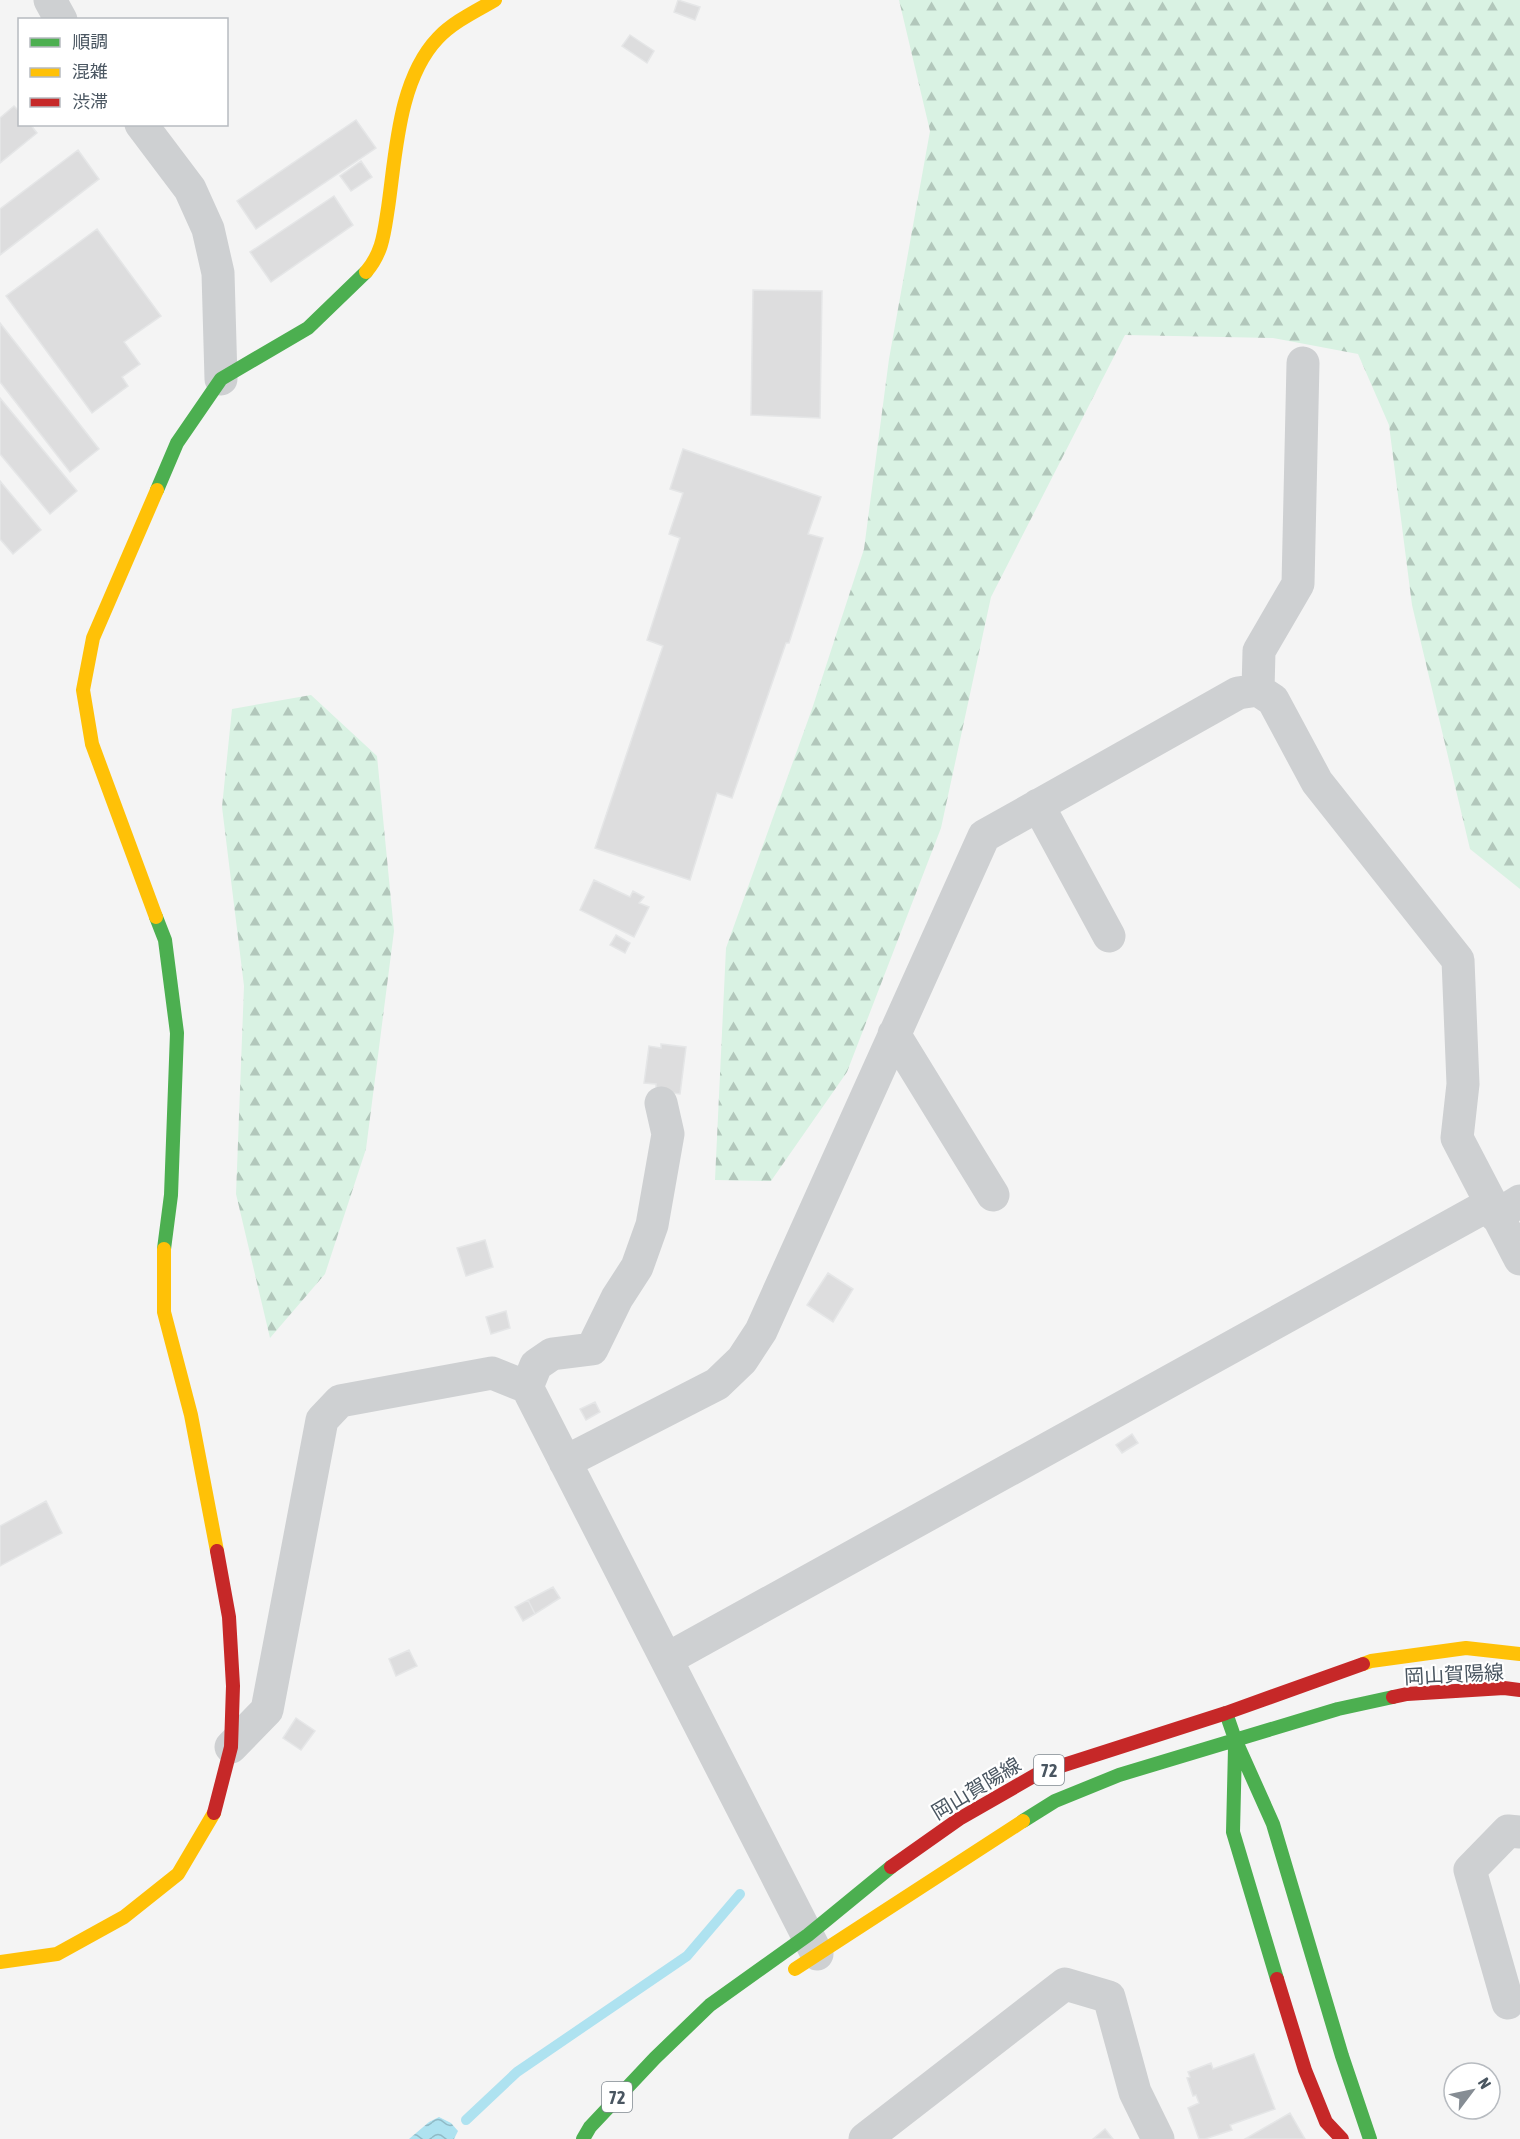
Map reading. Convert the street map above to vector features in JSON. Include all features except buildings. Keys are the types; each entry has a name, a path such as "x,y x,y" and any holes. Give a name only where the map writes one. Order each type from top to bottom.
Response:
{"street":[{"path":"50,0 60,18"},
{"path":"0,1962 57,1954 124,1917 178,1874 216,1809 231,1747 233,1686 228,1617 191,1415 164,1312 164,1244 171,1195 177,1033 165,940 92,744 83,690 93,638 177,443 221,379 308,328 368,270 381,250 403,111 416,68 438,38 469,15 495,0"},
{"path":"143,126 190,189 208,229 218,273 221,379"},
{"path":"1258,690 1259,651 1298,584 1304,363"},
{"path":"565,1462 717,1384 742,1360 761,1331 984,836 1238,693 1258,690 1273,700 1317,782 1458,960 1463,1084 1457,1138 1502,1207 1520,1259"},
{"path":"1038,805 1109,936"},
{"path":"894,1034 993,1195"},
{"path":"527,1387 536,1365 552,1354 592,1349 617,1298 637,1267 652,1225 668,1134 661,1103"},
{"path":"667,1659 1502,1207"},
{"path":"231,1747 267,1710 322,1420 340,1401 492,1372 527,1387 813,1945"},
{"name":"岡山賀陽線","path":"779,1979 884,1872 958,1818 1039,1773 1226,1713 1371,1661 1466,1648 1520,1654"},
{"name":"岡山賀陽線","path":"583,2139 590,2127 655,2058 710,2005 1055,1801 1119,1775 1338,1709 1407,1694 1504,1688 1520,1690"},
{"path":"1226,1713 1235,1739 1273,1824 1342,2056 1370,2139"},
{"path":"1235,1739 1233,1832 1305,2070 1326,2122 1342,2139"},
{"path":"1508,2002 1470,1870 1508,1831 1520,1832"},
{"path":"865,2139 1065,1984 1110,1997 1135,2092 1158,2139"},
{"name":"岡山賀陽線","path":"655,2058 712,2023"}],"green space":[{"path":"899,0 1520,0 1520,889 1470,849 1412,605 1389,425 1358,354 1273,338 1125,335 991,597 941,828 847,1072 771,1181 715,1180 726,948 812,709 864,549 889,359 930,131"},
{"path":"311,695 377,756 394,931 366,1149 325,1274 270,1338 236,1194 244,986 222,807 232,709"}],"water":[{"path":"439,2117 451,2123 458,2131 454,2139 409,2139 429,2122"}],"waterway":[{"path":"466,2120 517,2072 687,1956 740,1894"}],"traffic: fast":[{"path":"157,490 177,443 221,379 308,328 366,272"},
{"path":"156,917 165,940 177,1033 171,1195 164,1249"},
{"path":"1023,1821 1055,1801 1119,1775 1338,1709 1393,1697"},
{"path":"1226,1713 1235,1739 1273,1824 1342,2056 1370,2139"},
{"path":"1235,1748 1233,1832 1277,1979"},
{"path":"583,2139 590,2127 655,2058 710,2005 808,1935 891,1867"}],"traffic: slow":[{"path":"366,272 372,265 382,242 401,118 414,75 425,55 444,32 495,0"},
{"path":"156,917 92,744 83,690 93,638 157,490"},
{"path":"164,1249 164,1312 191,1415 217,1551"},
{"path":"1363,1664 1466,1648 1520,1654"},
{"path":"0,1962 57,1954 124,1917 178,1874 214,1813"},
{"path":"795,1969 1023,1821"}],"traffic: jam":[{"path":"214,1813 231,1747 233,1686 229,1617 217,1551"},
{"path":"891,1867 959,1819 1039,1773 1226,1713 1363,1664"},
{"path":"1393,1697 1407,1694 1504,1688 1520,1690"},
{"path":"1277,1979 1305,2070 1326,2122 1342,2139"}]}
